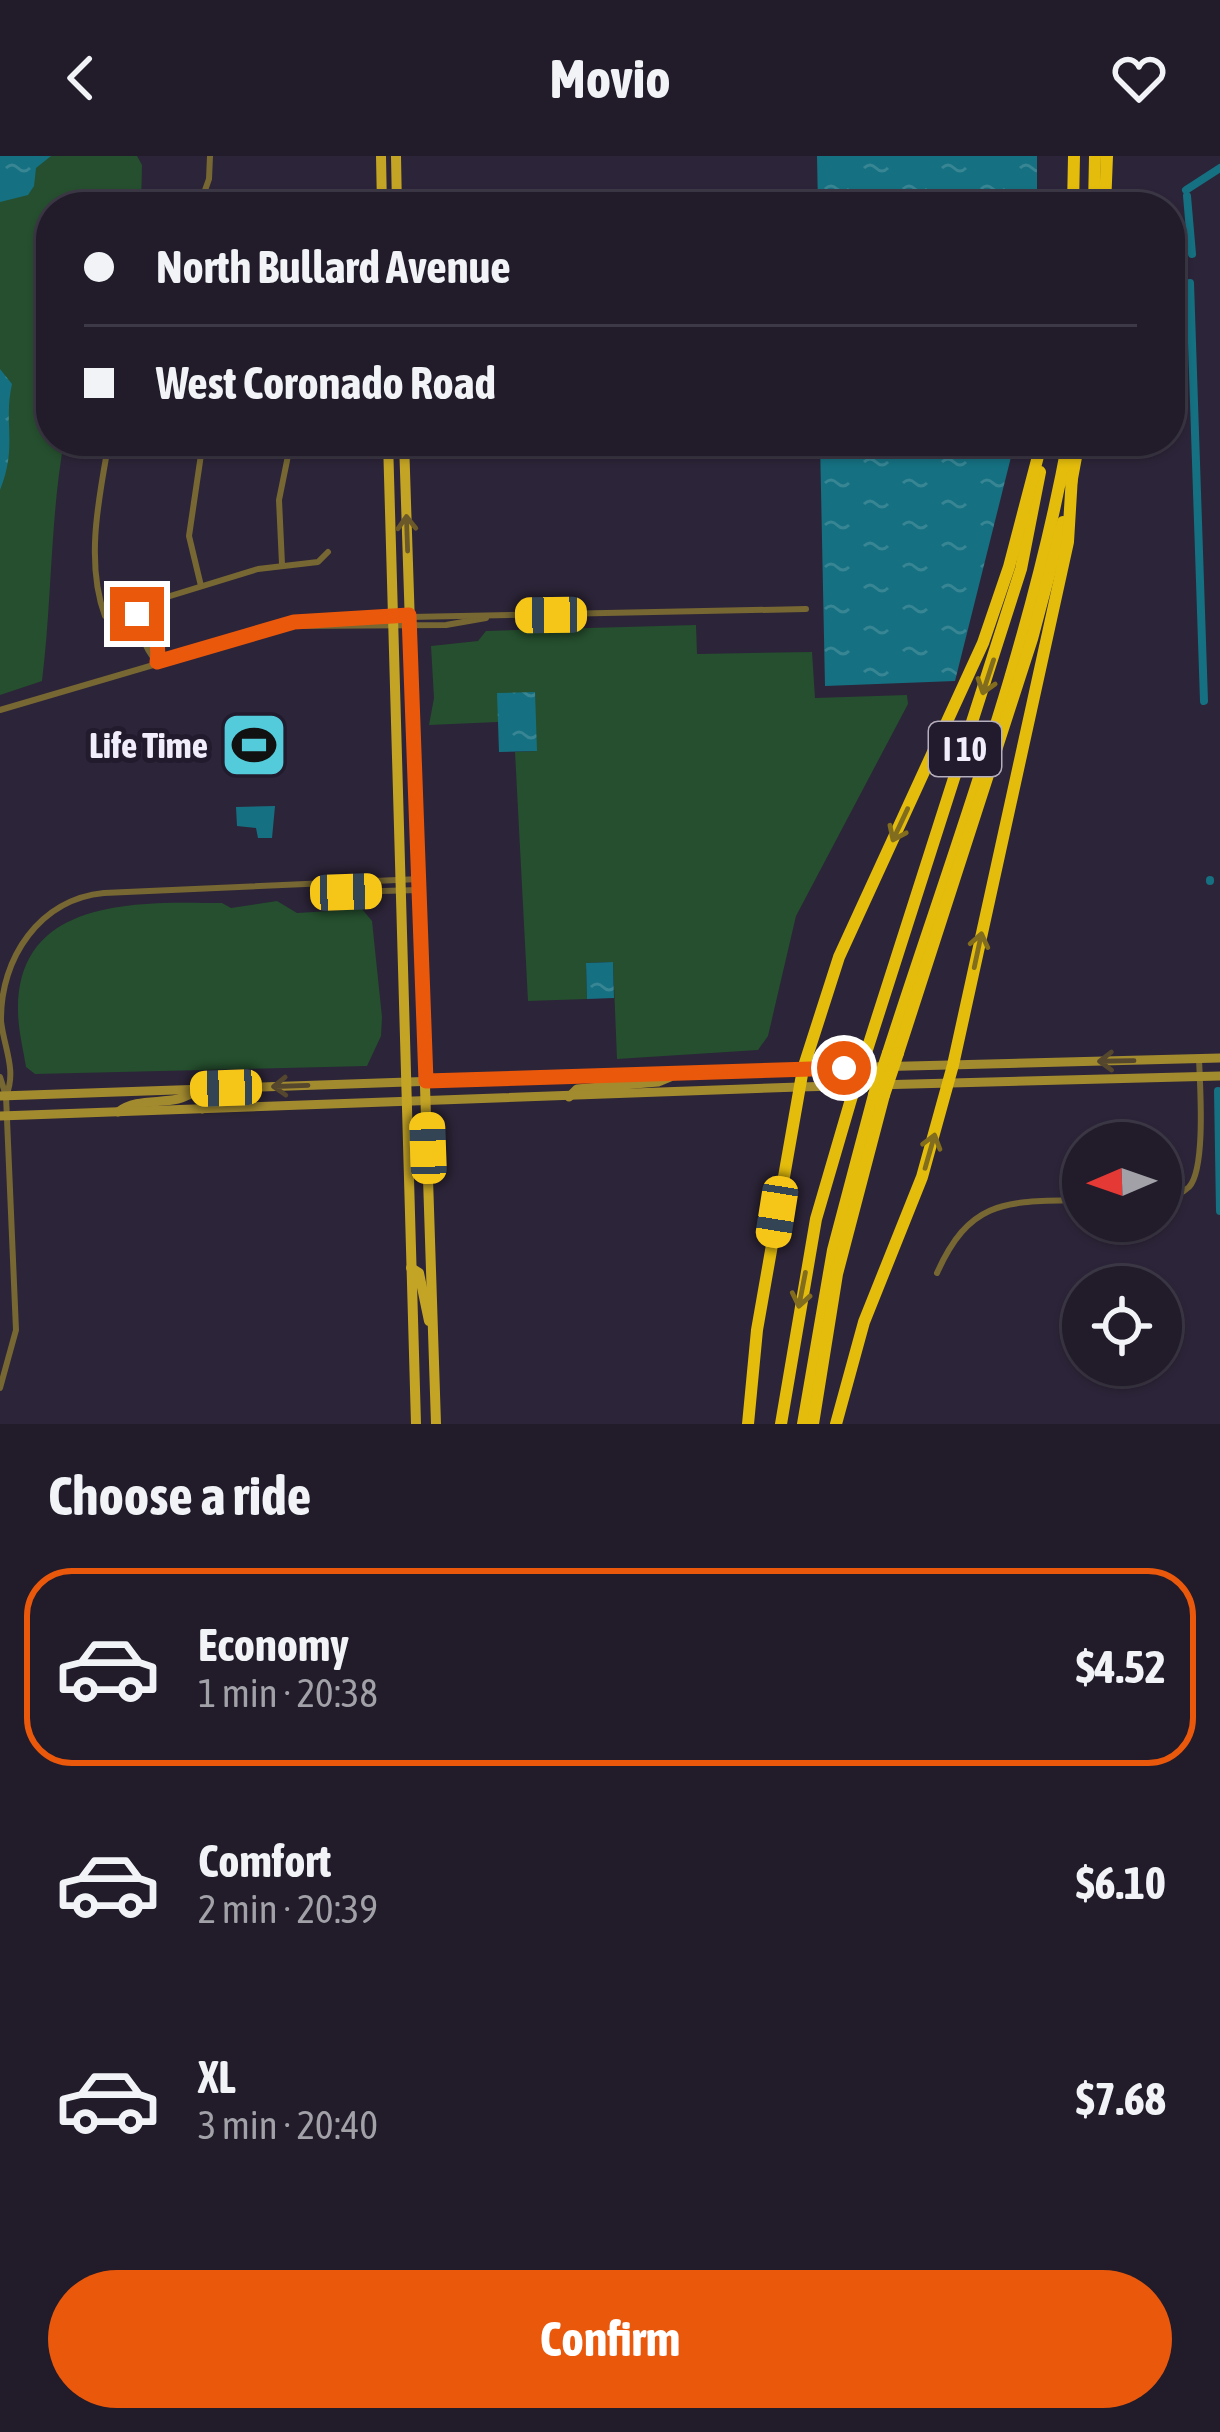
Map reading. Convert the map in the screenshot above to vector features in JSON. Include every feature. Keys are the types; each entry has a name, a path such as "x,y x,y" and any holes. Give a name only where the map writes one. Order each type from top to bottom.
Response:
{"highway":[{"path":"1073,192 1074,156"},
{"path":"1095,192 1096,156"},
{"path":"1106,192 1107,156"},
{"path":"748,1424 757,1330 802,1069 839,957 982,643 1040,456"},
{"name":"I 10","path":"781,1424 816,1219 1021,569 1041,456"},
{"path":"893,1053 1043,561 1065,456"},
{"name":"I 10","path":"813,1424 837,1274 879,1095 1032,638 1076,456"},
{"path":"836,1424 864,1322 922,1177 953,1065 1067,542 1072,476"},
{"path":"803,1424 833,1250 879,1095"}],"main road":[{"path":"381,156 382,190 397,190 396,156"},
{"path":"388,456 416,1424"},
{"path":"404,456 436,1424"},
{"path":"3,1096 1220,1058"},
{"path":"568,1097 577,1089 658,1082 674,1074"},
{"path":"3,1116 1220,1076"},
{"path":"202,1109 206,1100 240,1097 255,1087"},
{"path":"118,1112 131,1102 187,1098 197,1089"},
{"path":"411,1268 419,1273 424,1309 433,1330"}],"street":[{"path":"204,192 210,156"},
{"path":"107,456 94,560 105,616 282,565 318,562 328,552"},
{"path":"201,456 189,536 201,586"},
{"path":"282,565 279,500 287,456"},
{"path":"138,606 150,620 159,650 157,662"},
{"path":"0,710 310,619 460,624 490,617 806,609"},
{"path":"3,1096 10,1071 2,986 21,941 56,908 91,895 334,886 344,880 421,885"},
{"path":"0,1056 4,1042"},
{"path":"1182,1192 1195,1178 1199,1059"},
{"path":"0,1077 16,1330 0,1388"},
{"path":"937,1274 955,1238 979,1213 1018,1202 1062,1201"}],"green space":[{"path":"0,156 137,156 142,165 141,192 36,192 36,456 62,456 42,681 0,695"},
{"path":"696,625 697,654 812,652 815,698 907,695 908,704 796,916 768,1036 758,1050 617,1059 613,962 586,963 587,999 528,1001 515,752 537,751 498,693 498,722 429,725 434,698 431,646 478,641 486,631"},
{"path":"277,901 297,913 362,909 372,921 382,1017 381,1036 367,1066 35,1074 26,1067 18,1010 23,973 38,945 61,926 89,913 122,906 222,903 231,908"}],"water":[{"path":"0,156 51,156 36,168 28,195 0,202"},
{"path":"817,156 1037,156 1037,192 818,192"},
{"path":"0,369 12,384 8,460 0,490"},
{"path":"820,456 1011,456 955,681 825,686"},
{"path":"535,692 537,751 499,752 497,693"},
{"path":"275,806 272,838 258,838 256,828 237,826 236,807"},
{"path":"613,962 614,998 587,999 586,963"}],"waterway":[{"path":"1186,190 1220,168"},
{"path":"1187,196 1192,254"},
{"path":"1190,283 1204,701"},
{"path":"1218,1091 1220,1211"}],"place":[{"name":"Life Time","path":"254,745"}],"route":[{"path":"137,614 138,606 146,611 159,650 157,662 310,619 409,615 426,1081 844,1068"}]}
